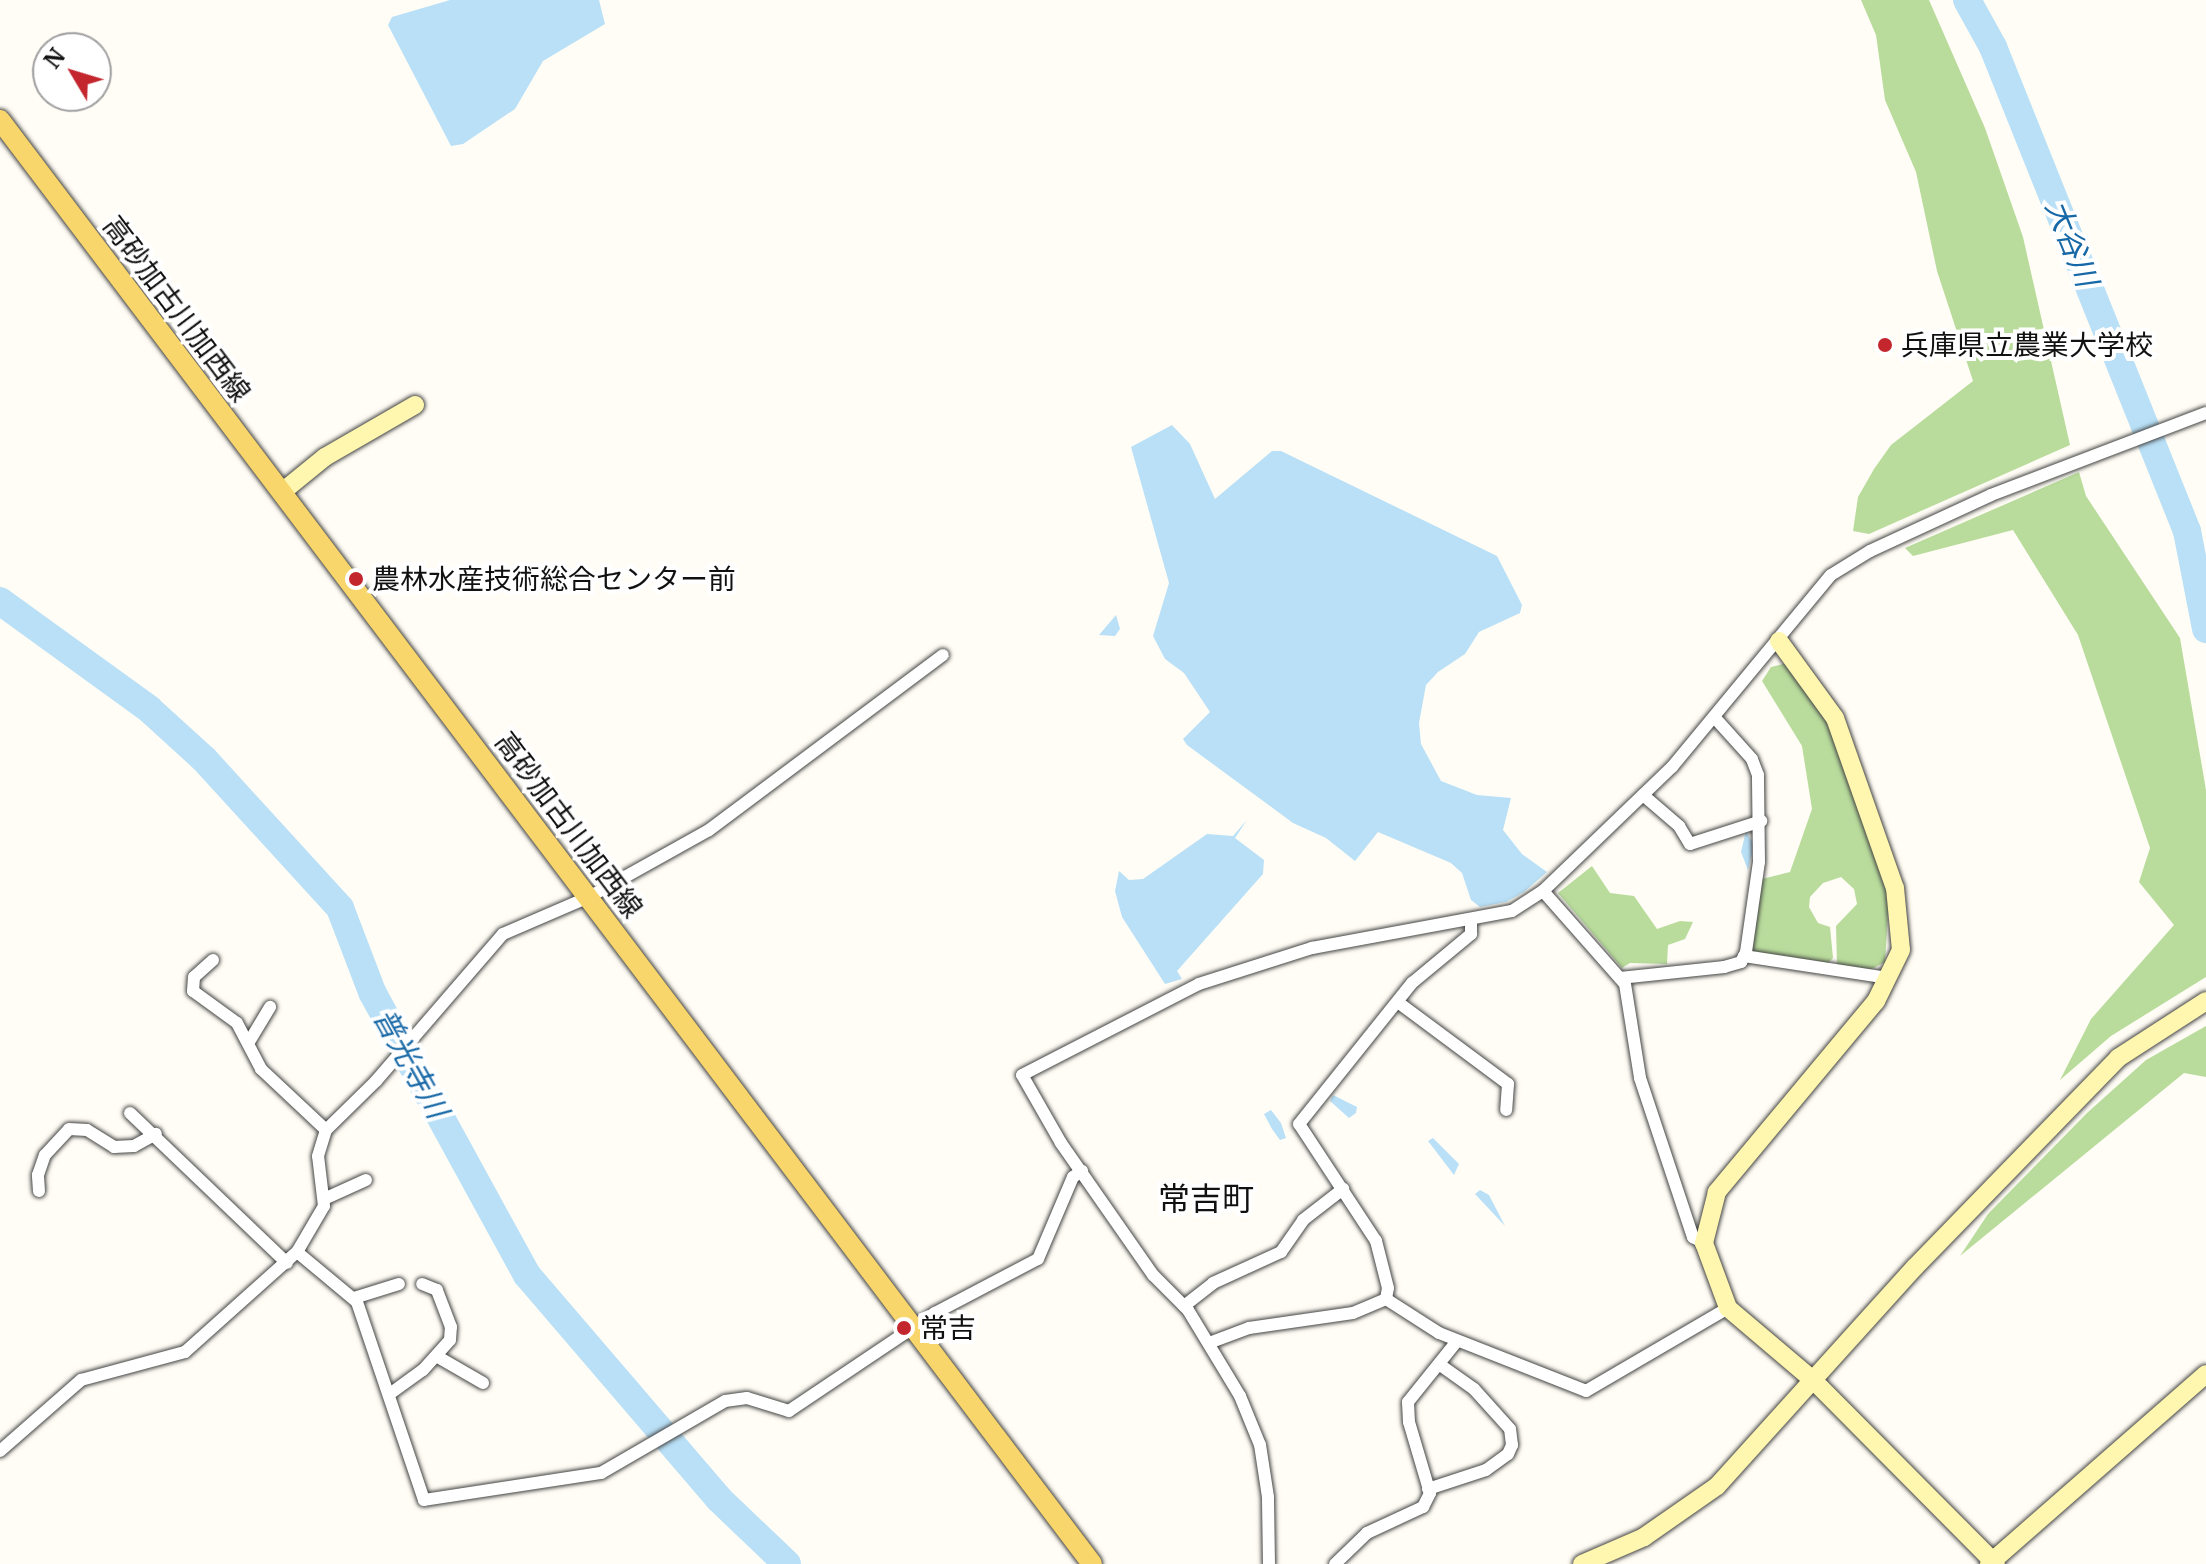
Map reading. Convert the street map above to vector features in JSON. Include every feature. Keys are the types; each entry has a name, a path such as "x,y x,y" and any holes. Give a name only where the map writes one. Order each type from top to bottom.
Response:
{"main road":[{"name":"高砂加古川加西線","path":"0,120 1092,1564"}],"street":[{"path":"282,492 325,457 415,405"},
{"path":"1269,1564 1268,1497 1260,1445 1240,1396 1184,1306 1153,1275 1038,1108 1022,1075 1199,984 1312,948 1512,911 1543,891 1643,795 1716,719 1831,575 1870,551 1991,495 2206,413"},
{"path":"1779,641 1835,718 1895,888 1901,950 1876,1001 1717,1192 1704,1243 1728,1308 1814,1381 1993,1563 2206,1374"},
{"path":"0,1451 81,1380 185,1352 287,1263 297,1252 324,1199 318,1156 326,1130 383,1072 503,934 589,897 709,830 943,655"},
{"path":"1620,978 1724,967 1741,962 1744,956 1761,821 1752,759 1716,719"},
{"path":"1643,795 1679,826 1690,844 1761,821"},
{"path":"1543,891 1620,978 1631,1009 1640,1078 1693,1237 1704,1243"},
{"path":"1386,1299 1383,1258 1343,1189 1299,1124 1428,967 1471,934 1471,920"},
{"path":"1744,956 1887,978"},
{"path":"213,960 194,977 193,991 237,1023 261,1069 326,1130"},
{"path":"1582,1564 1644,1537 1717,1486 1915,1267 2118,1058 2206,1001"},
{"path":"1399,1003 1508,1084 1506,1110"},
{"path":"249,1042 270,1007"},
{"path":"130,1113 156,1134 287,1263"},
{"path":"39,1191 45,1155 69,1129 87,1130 114,1147 134,1146 156,1134"},
{"path":"297,1252 354,1298 391,1393 424,1500 601,1473 642,1453 725,1401 747,1398 789,1411 917,1330 935,1313 1038,1259 1073,1177 1082,1171"},
{"path":"324,1199 366,1180"},
{"path":"1184,1306 1213,1283 1281,1252 1303,1220 1343,1189"},
{"path":"354,1298 399,1284"},
{"path":"391,1393 438,1357 450,1340 451,1327 437,1290 422,1284"},
{"path":"1386,1299 1457,1341 1586,1391 1728,1308"},
{"path":"1209,1343 1249,1328 1353,1313 1386,1299"},
{"path":"1335,1564 1367,1533 1423,1507 1428,1489 1409,1422 1408,1402 1457,1341"},
{"path":"438,1357 483,1383"},
{"path":"1428,1489 1486,1470 1508,1454 1512,1445 1510,1429 1474,1389 1439,1364"}],"green space":[{"path":"1861,0 1929,0 1985,128 2023,237 2070,445 1869,534 1853,531 1858,497 1874,469 1891,445 1973,381 1937,271 1916,172 1885,100 1876,35"},
{"path":"2079,472 2086,496 2180,638 2206,790 2206,977 2111,1036 2060,1080 2091,1019 2174,925 2139,882 2150,848 2078,635 2013,530 1913,556 1905,548"},
{"path":"1787,663 1828,721 1889,897 1885,962 1870,970 1837,966 1836,926 1857,904 1854,889 1841,877 1823,883 1810,897 1809,907 1818,923 1830,927 1833,958 1826,965 1750,954 1762,879 1790,872 1812,809 1802,746 1762,681 1771,667"},
{"path":"1592,866 1610,893 1634,896 1657,929 1680,921 1693,922 1685,939 1668,945 1667,964 1630,963 1622,968 1558,893"},
{"path":"2206,1026 2206,1077 2184,1073 1960,1256 1988,1214 2087,1113 2146,1060"}],"water":[{"path":"450,0 599,0 605,24 543,61 515,109 463,144 451,146 388,25 392,17"},
{"path":"1172,425 1190,444 1215,499 1272,451 1281,451 1497,556 1522,605 1520,613 1479,632 1465,654 1438,672 1426,685 1419,723 1421,744 1441,781 1477,795 1511,798 1503,830 1522,854 1547,872 1524,892 1506,902 1480,907 1471,900 1462,873 1451,863 1378,832 1355,861 1326,838 1293,823 1187,745 1183,739 1210,712 1184,673 1165,659 1153,636 1169,583 1131,447"},
{"path":"1116,615 1120,629 1115,636 1099,635"},
{"path":"1247,820 1235,838 1264,860 1263,874 1177,971 1182,979 1165,984 1122,917 1115,891 1119,871 1129,880 1143,879 1207,834 1233,836"},
{"path":"1746,831 1754,845 1748,870 1741,852"},
{"path":"1333,1095 1357,1107 1356,1113 1349,1118 1330,1101"},
{"path":"1271,1110 1281,1123 1286,1138 1280,1140 1272,1129 1264,1114"},
{"path":"1433,1138 1459,1164 1454,1175 1428,1141"},
{"path":"1480,1190 1489,1195 1505,1226 1475,1194"}],"waterway":[{"name":"大谷川","path":"1967,0 1993,47 2187,531 2206,629"},
{"name":"普光寺川","path":"0,601 149,709 204,759 340,908 372,992 527,1275 719,1499 787,1564"}],"place":[{"name":"兵庫県立農業大学校","path":"1885,345"},
{"name":"農林水産技術総合センター前","path":"356,579"},
{"name":"常吉","path":"904,1328"}],"district":[{"name":"常吉町","path":"1206,1199"}]}
